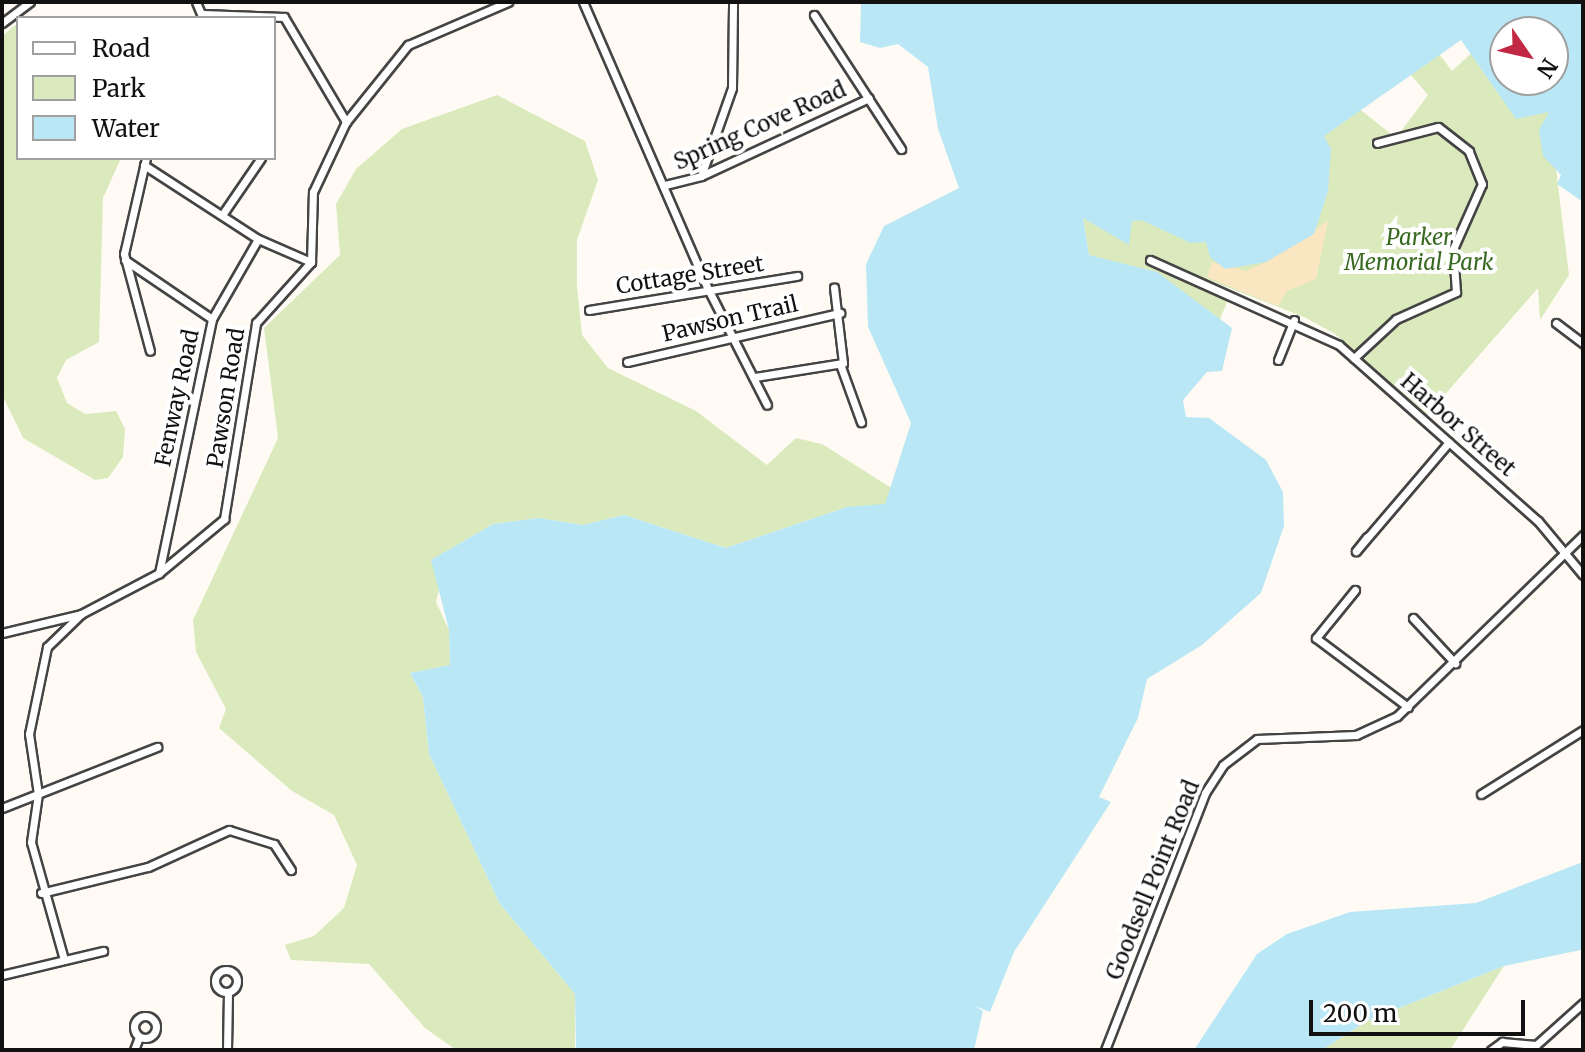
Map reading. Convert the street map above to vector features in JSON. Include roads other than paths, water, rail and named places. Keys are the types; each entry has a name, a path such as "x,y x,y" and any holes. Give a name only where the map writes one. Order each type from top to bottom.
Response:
{"street":[{"path":"2,23 30,2"},
{"path":"196,2 202,16"},
{"path":"150,351 125,260 128,214 145,162 258,239 311,262 313,192 346,122 408,45 508,2"},
{"path":"583,2 707,287 734,333 767,405"},
{"path":"701,176 732,88 733,2"},
{"path":"814,15 901,149"},
{"path":"276,17 284,17 346,122"},
{"name":"Spring Cove Road","path":"665,185 701,176 869,98"},
{"path":"1354,358 1396,319 1456,292 1453,249 1482,184 1469,151 1438,127 1377,143"},
{"path":"222,215 257,160"},
{"name":"Fenway Road","path":"159,573 212,319 258,239"},
{"path":"125,260 212,319"},
{"name":"Harbor Street","path":"1150,260 1294,320 1354,358 1569,552 1583,575"},
{"name":"Pawson Road","path":"2,633 81,614 159,573 224,519 256,323 311,262"},
{"name":"Cottage Street","path":"589,310 707,287 797,276"},
{"path":"834,288 840,313 840,364 861,422"},
{"name":"Pawson Trail","path":"627,362 734,333 840,313"},
{"path":"1278,360 1294,320"},
{"path":"1556,323 1583,343"},
{"path":"755,377 840,364"},
{"path":"1367,537 1449,442"},
{"name":"Goodsell Point Road","path":"1105,1050 1205,793 1223,765 1257,739 1356,735 1408,707 1583,535"},
{"path":"1355,590 1316,638 1408,707"},
{"path":"63,956 41,893 31,842 38,794 29,734 40,665 47,647 81,614"},
{"path":"1413,618 1455,663"},
{"path":"1481,794 1583,730"},
{"path":"2,808 157,747"},
{"path":"41,893 148,867 229,830 274,844 291,870"},
{"path":"2,975 63,956 103,951"},
{"path":"227,1050 228,992"},
{"path":"1491,1050 1502,1042 1536,1045 1583,1003"},
{"path":"134,1050 139,1037"}],"water":[{"path":"861,2 1583,2 1583,202 1557,184 1561,175 1543,156 1539,130 1549,112 1516,119 1500,96 1569,96 1569,16 1489,16 1489,80 1461,40 1324,136 1331,149 1328,191 1314,234 1266,262 1225,269 1210,257 1206,242 1191,243 1141,220 1132,221 1129,245 1083,218 1089,255 1157,272 1232,328 1222,371 1207,372 1183,400 1186,417 1209,418 1266,460 1283,492 1284,526 1261,593 1202,645 1147,679 1138,718 1099,797 1111,802 1014,952 990,1012 975,1006 983,1011 974,1050 576,1050 575,994 500,904 429,754 423,697 410,673 450,665 449,630 431,560 493,524 539,518 583,525 624,515 726,548 847,507 885,504 911,423 868,327 866,264 884,226 959,188 938,129 928,67 898,44 880,48 860,42"},
{"path":"1583,862 1581,950 1504,966 1367,1021 1322,1050 1194,1050 1257,954 1287,934 1350,912 1476,903"}],"park label":[{"name":"Parker Memorial Park","path":"1419,250"}]}
